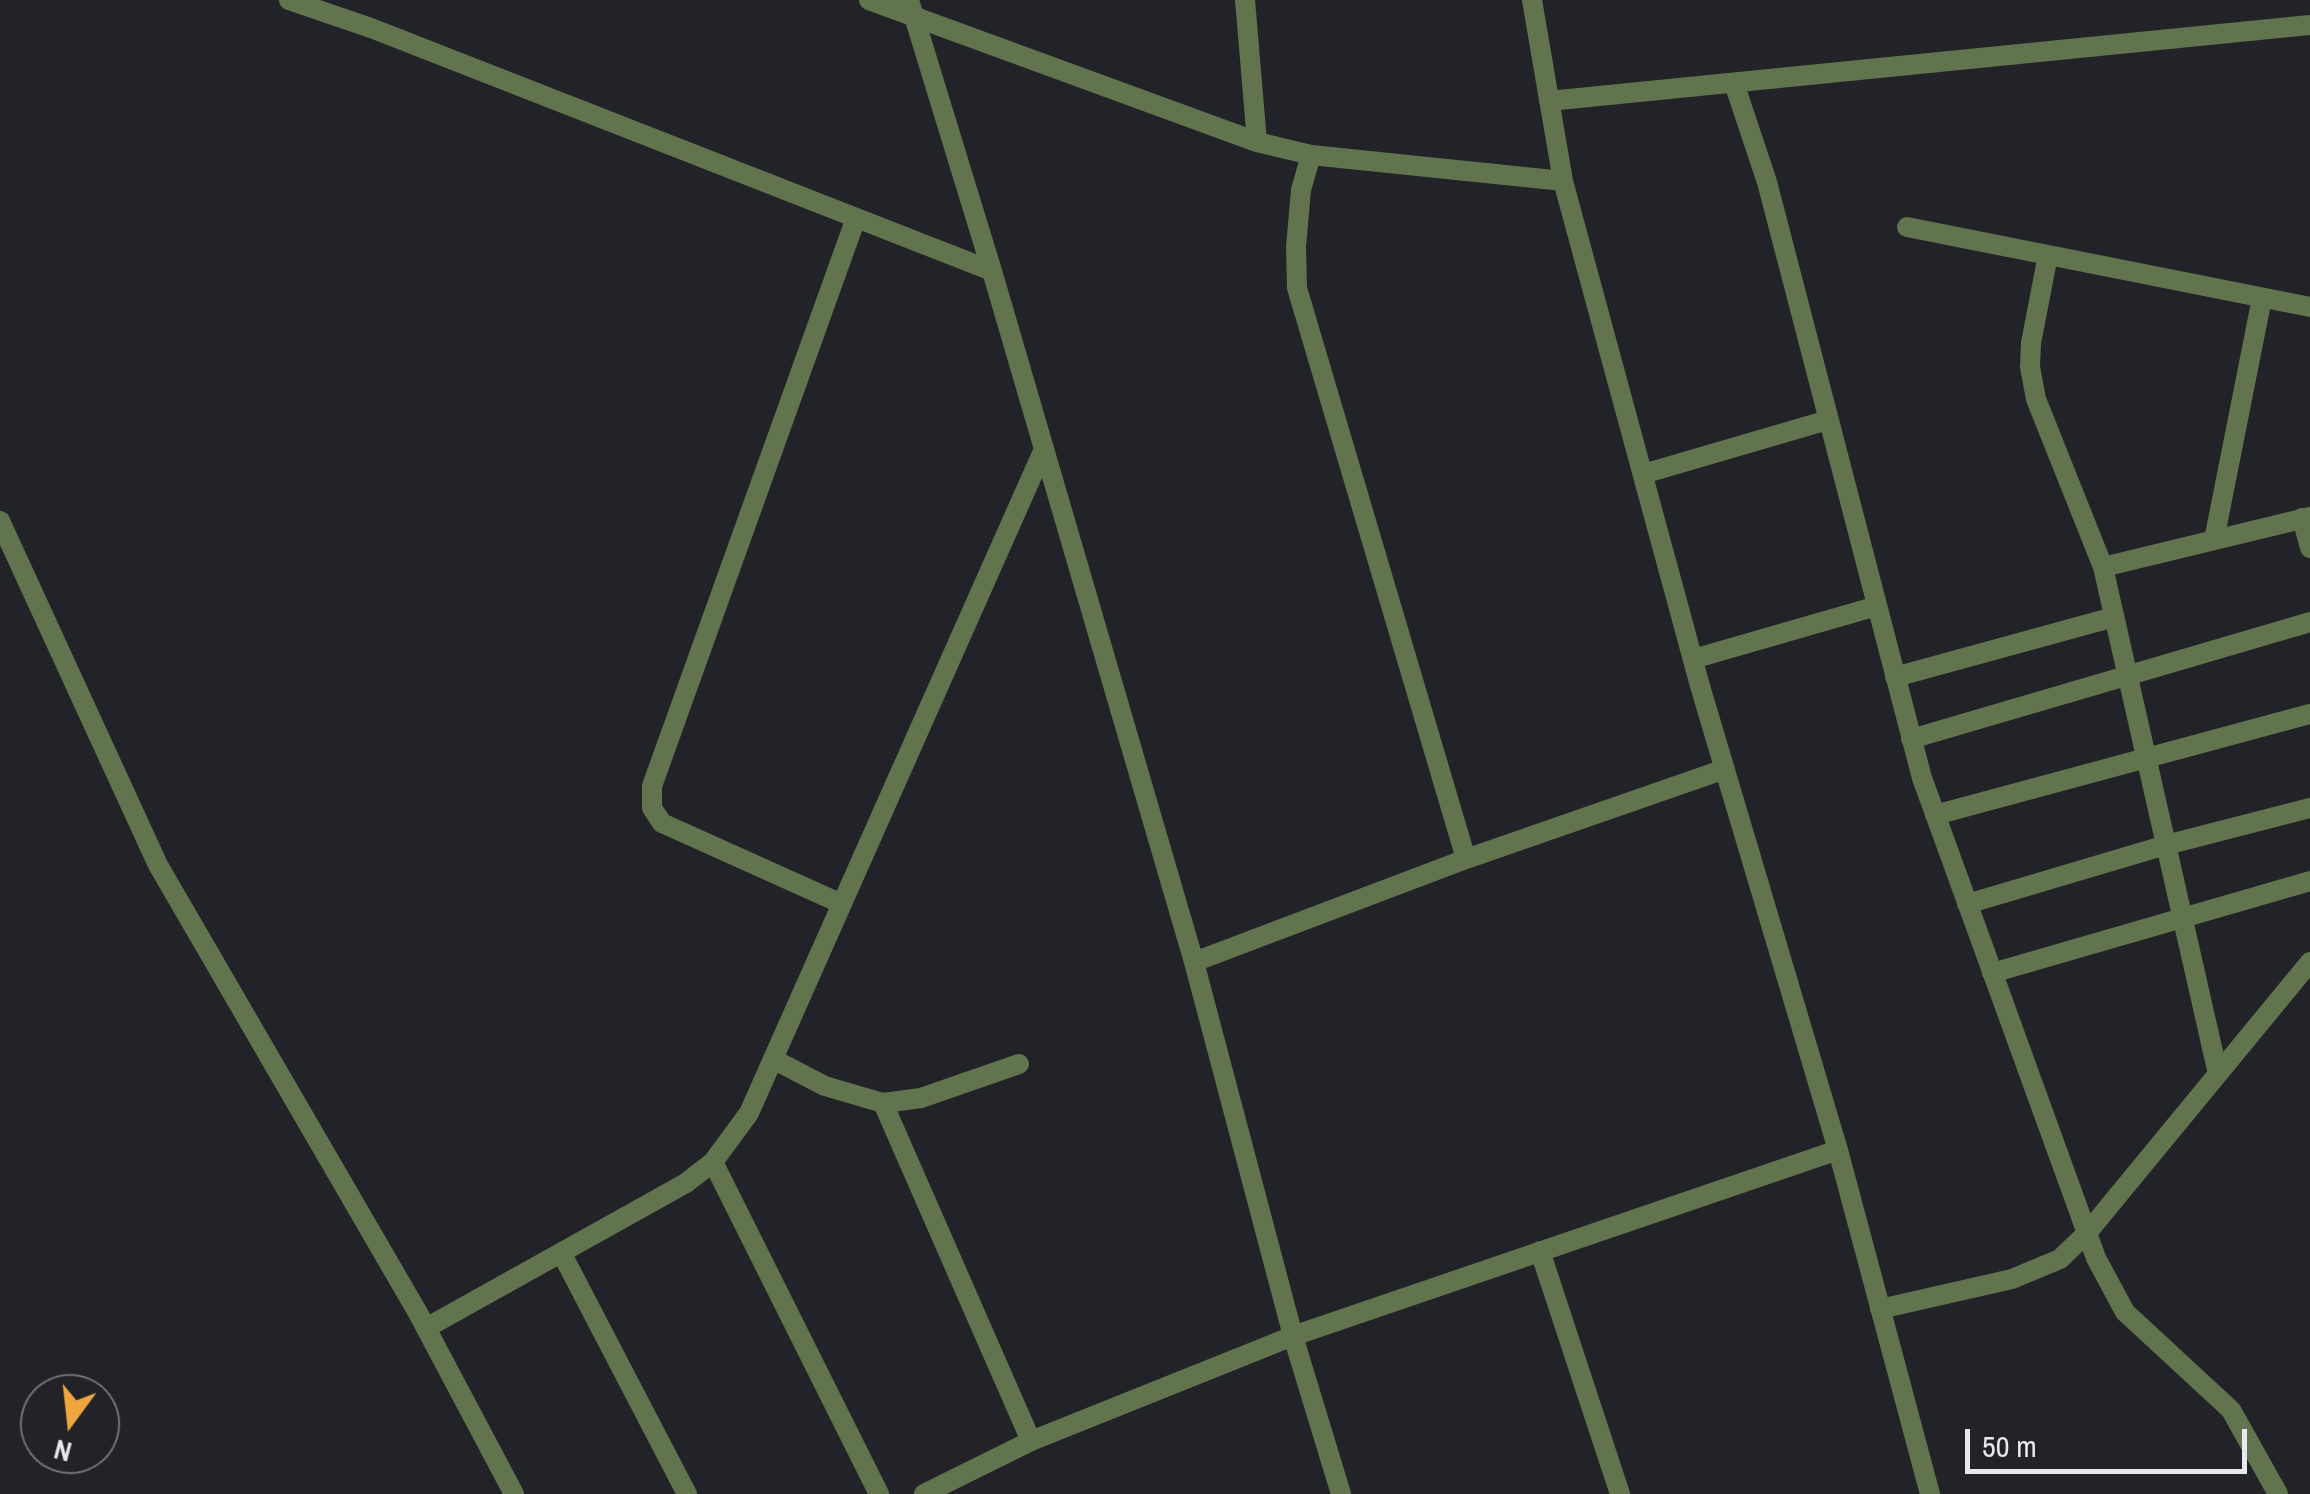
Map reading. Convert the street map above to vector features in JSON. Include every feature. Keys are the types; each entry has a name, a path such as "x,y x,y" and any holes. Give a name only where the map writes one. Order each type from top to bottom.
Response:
{"street":[{"path":"289,0 371,28 992,271"},
{"path":"869,0 912,9 1257,142 1311,155 1563,181"},
{"path":"1245,0 1257,142"},
{"path":"1532,0 1563,181 1693,658 1838,1150 1930,1494"},
{"path":"912,9 1194,962 1293,1336 1341,1494"},
{"path":"1549,102 2310,24"},
{"path":"1734,83 1767,182 1912,738 1967,904 2096,1258 2125,1312 2230,1410 2278,1494"},
{"path":"1311,155 1301,190 1296,247 1298,288 1466,859"},
{"path":"842,904 662,823 652,808 652,786 856,218"},
{"path":"1907,226 2310,307"},
{"path":"2048,254 2030,367 2036,400 2102,568 2218,1074"},
{"path":"2214,540 2262,298"},
{"path":"1643,474 1828,420"},
{"path":"426,1328 686,1183 713,1162 749,1113 1044,449"},
{"path":"2102,568 2306,518 2310,548"},
{"path":"0,521 158,865 426,1328 514,1494"},
{"path":"1693,658 1877,606"},
{"path":"1895,677 2114,617"},
{"path":"1912,738 2310,622"},
{"path":"1936,815 2310,714"},
{"path":"1194,962 1466,859 1725,769"},
{"path":"1967,904 2166,845 2310,808"},
{"path":"1992,973 2310,881"},
{"path":"1880,1308 2012,1279 2060,1259 2087,1232 2310,962"},
{"path":"774,1059 825,1086 882,1103 921,1098 1020,1064"},
{"path":"882,1103 1031,1441"},
{"path":"924,1494 1031,1441 1293,1336 1838,1150"},
{"path":"713,1162 879,1494"},
{"path":"1540,1250 1620,1494"},
{"path":"562,1254 687,1494"}]}
